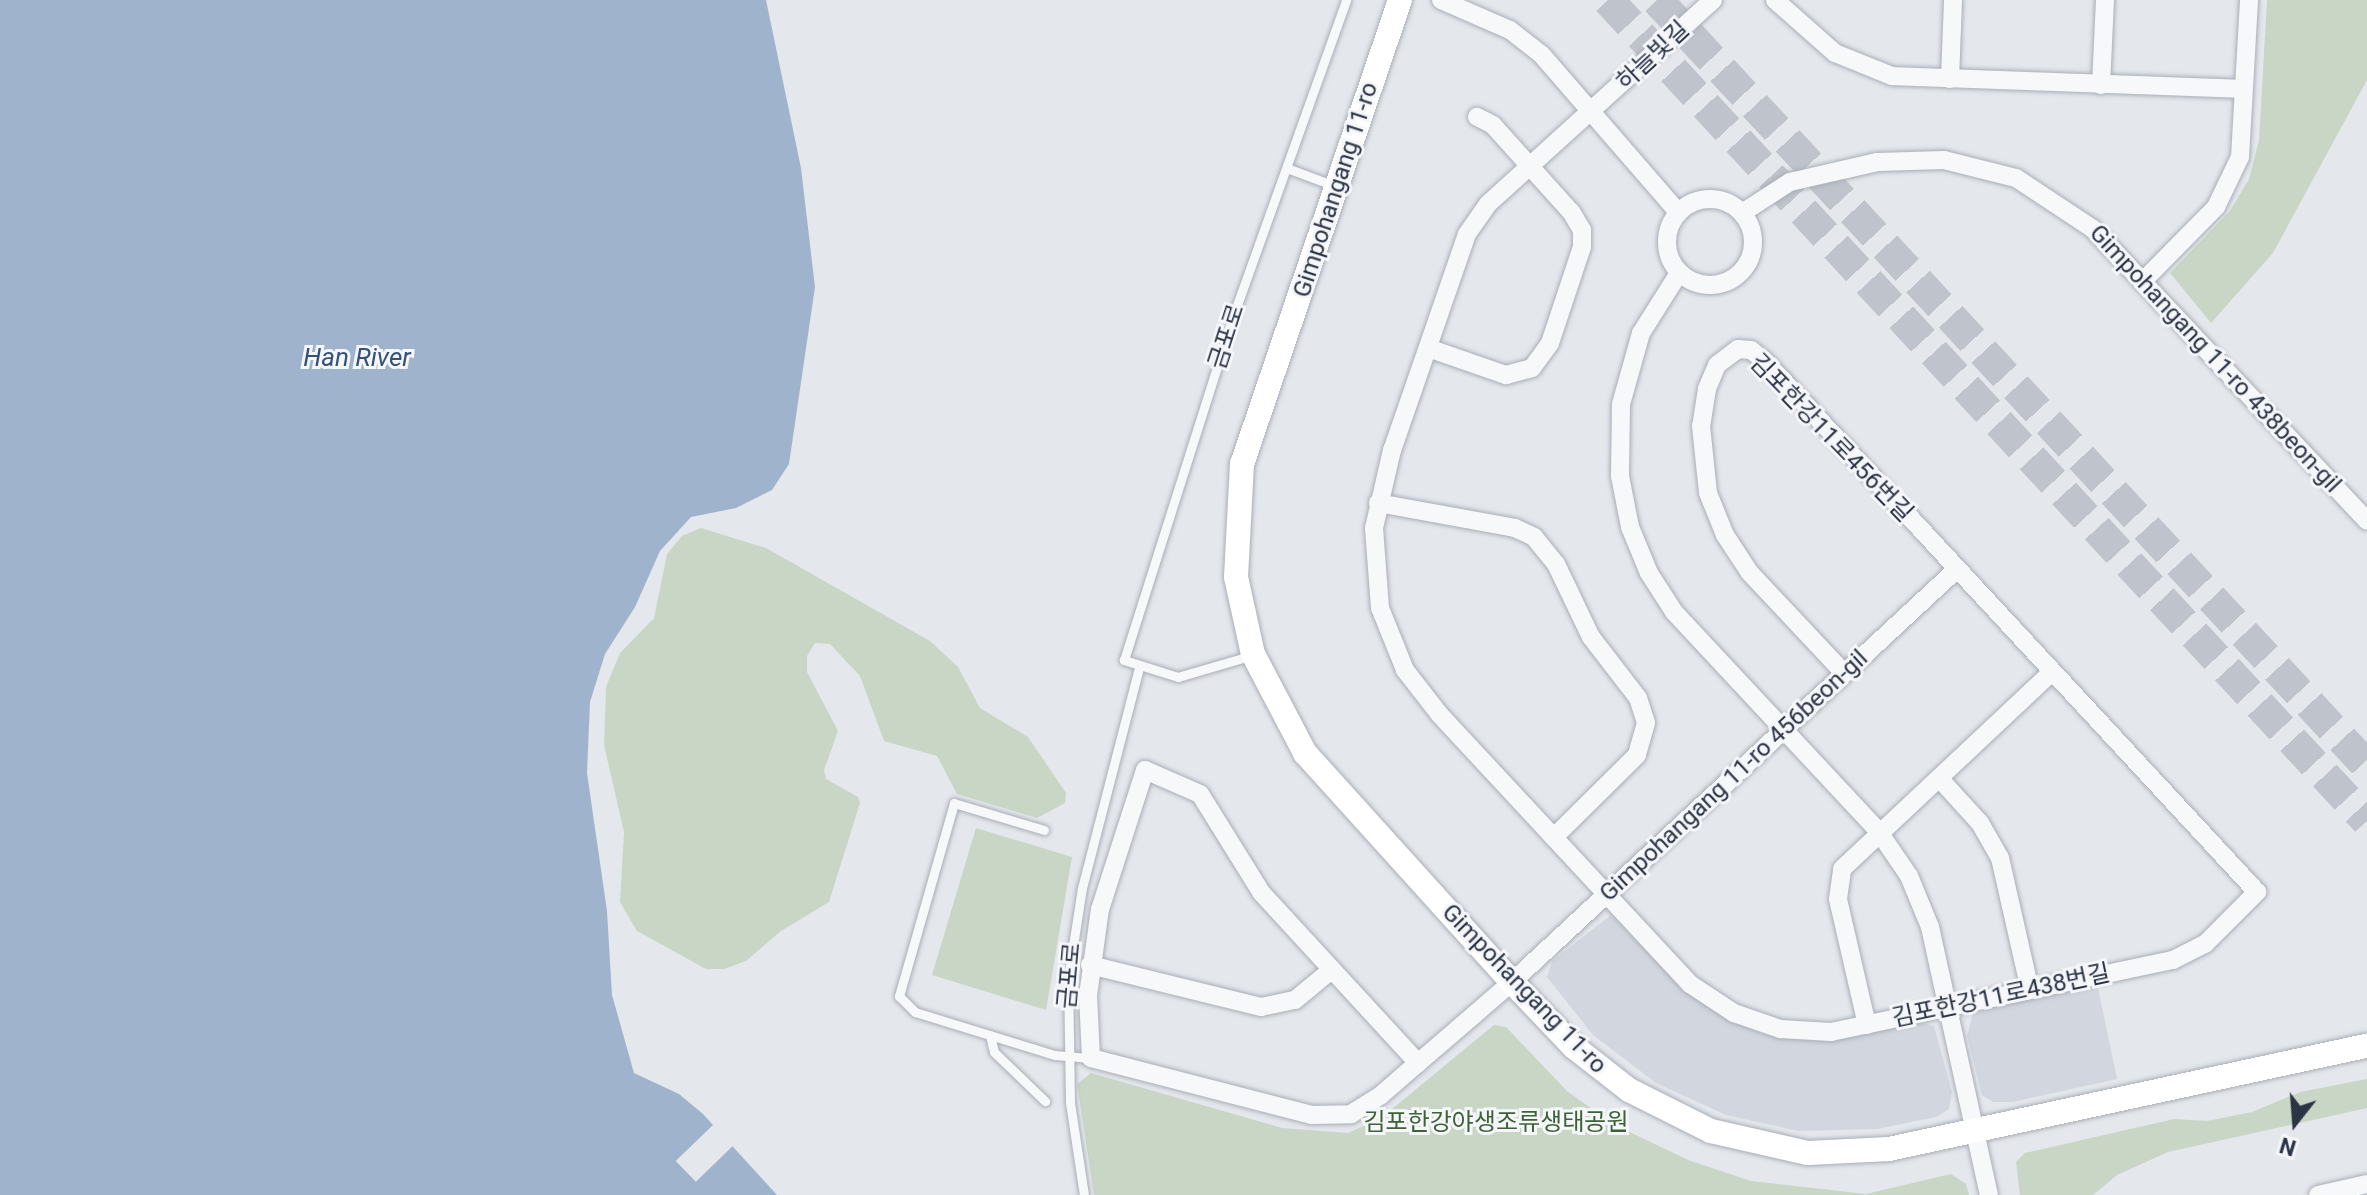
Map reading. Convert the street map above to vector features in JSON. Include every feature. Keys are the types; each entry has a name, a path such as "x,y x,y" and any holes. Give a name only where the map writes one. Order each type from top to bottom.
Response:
{"main road":[{"name":"Gimpohangang 11-ro","path":"1387,0 1327,183 1242,463 1236,521 1236,577 1253,654 1305,753 1512,982 1606,1075 1711,1131 1777,1148 1836,1155 1977,1132 2367,1046"},
{"name":"Gimpohangang 11-ro","path":"1269,378 1400,0"}],"street":[{"path":"1441,0 1510,30 1541,54 1678,212"},
{"name":"하늘빛길","path":"1378,503 1473,222 1713,0"},
{"path":"1775,0 1813,37 1851,64 1892,76 2244,89"},
{"path":"1950,79 1953,0"},
{"path":"2101,85 2105,0"},
{"path":"2143,281 2197,229 2229,184 2240,157 2249,0"},
{"path":"1428,348 1506,375 1532,368 1546,353 1584,239 1571,212 1493,125 1477,117"},
{"name":"Gimpohangang 11-ro 438beon-gil","path":"1742,213 1790,182 1862,165 1911,160 1974,165 2016,178 2071,210 2143,281 2367,521"},
{"path":"1701,199 1716,199 1742,213 1753,250 1740,273 1717,284 1702,284 1679,273 1666,242 1678,212 1701,199"},
{"path":"1679,273 1650,315 1626,378 1618,447 1624,504 1638,551 1662,595 1879,832 1924,909 1989,1195"},
{"name":"김포한강11로456번길","path":"1844,673 1750,573 1715,512 1704,471 1701,426 1711,377 1725,356 1738,349 1758,354 1956,570"},
{"path":"1554,837 1637,755 1646,723 1638,698 1596,644 1556,564 1534,537 1515,528 1378,503 1376,586 1405,670 1440,715 1607,896 1690,984 1747,1020 1800,1033 1867,1025"},
{"name":"Gimpohangang 11-ro 456beon-gil","path":"1091,1058 1327,1117 1364,1107 1512,982 1607,896 1956,570"},
{"name":"김포한강11로438번길","path":"1956,570 2052,672 2257,892 2205,944 2185,955 1867,1025 1837,887 1847,861 2052,672"},
{"path":"1091,1058 1090,965 1105,887 1145,770 1200,794 1261,892 1330,971 1418,1063"},
{"path":"1939,778 1980,823 2000,858 2030,990"},
{"path":"1090,965 1261,1007 1295,1000 1330,971"},
{"path":"2329,1194 2367,1184"}],"lane":[{"name":"금포로","path":"1084,1195 1067,1057 1075,925 1139,668 1124,660 1129,636 1232,319 1346,0"},
{"path":"1287,168 1327,183"},
{"path":"1139,668 1193,676 1253,654"},
{"path":"1044,830 954,803 901,986 902,1001 915,1012 990,1035 1067,1057 1091,1058"},
{"path":"990,1035 994,1052 1045,1101"}],"shaded area":[{"path":"1611,915 1687,992 1762,1034 1825,1041 1922,1023 1934,1026 1952,1092 1949,1109 1936,1117 1877,1129 1798,1131 1726,1115 1656,1083 1593,1035 1547,977 1552,961"},
{"path":"2097,983 2117,1079 2013,1102 1993,1102 1982,1095 1967,1036 1973,1013"}],"green space":[{"path":"2267,0 2367,0 2367,80 2273,253 2211,323 2170,273 2230,211 2249,179 2259,140"},
{"path":"701,528 766,548 930,641 958,667 980,708 1028,737 1066,793 1065,803 1037,818 957,794 937,756 884,741 860,676 830,644 815,643 807,656 807,672 838,731 824,770 826,779 858,797 860,803 829,902 781,931 746,961 724,969 706,969 637,931 620,902 624,832 604,745 606,687 620,653 654,618 667,554 682,536"},
{"path":"976,828 1072,857 1046,1010 932,975"},
{"name":"김포한강야생조류생태공원","path":"1494,1025 1506,1027 1567,1091 1613,1124 1688,1160 1751,1181 1866,1194 1951,1174 1966,1184 1969,1195 1094,1195 1077,1084 1091,1073 1282,1128 1348,1133 1381,1118"},
{"path":"2367,1079 2367,1108 2168,1152 2117,1175 2093,1195 2020,1195 2016,1162 2025,1153 2174,1119 2207,1121 2252,1112 2300,1092"}],"water":[{"name":"Han River","path":"0,0 766,0 801,168 815,287 789,464 772,490 736,508 691,517 660,551 635,607 605,654 590,702 587,773 607,911 612,995 634,1073 679,1094 703,1114 777,1195 0,1195"}],"pier":[{"path":"716,1122 736,1143 696,1182 676,1161"}],"tunnel":[{"path":"1608,0 2367,821"},
{"path":"1657,0 2367,766"}]}
